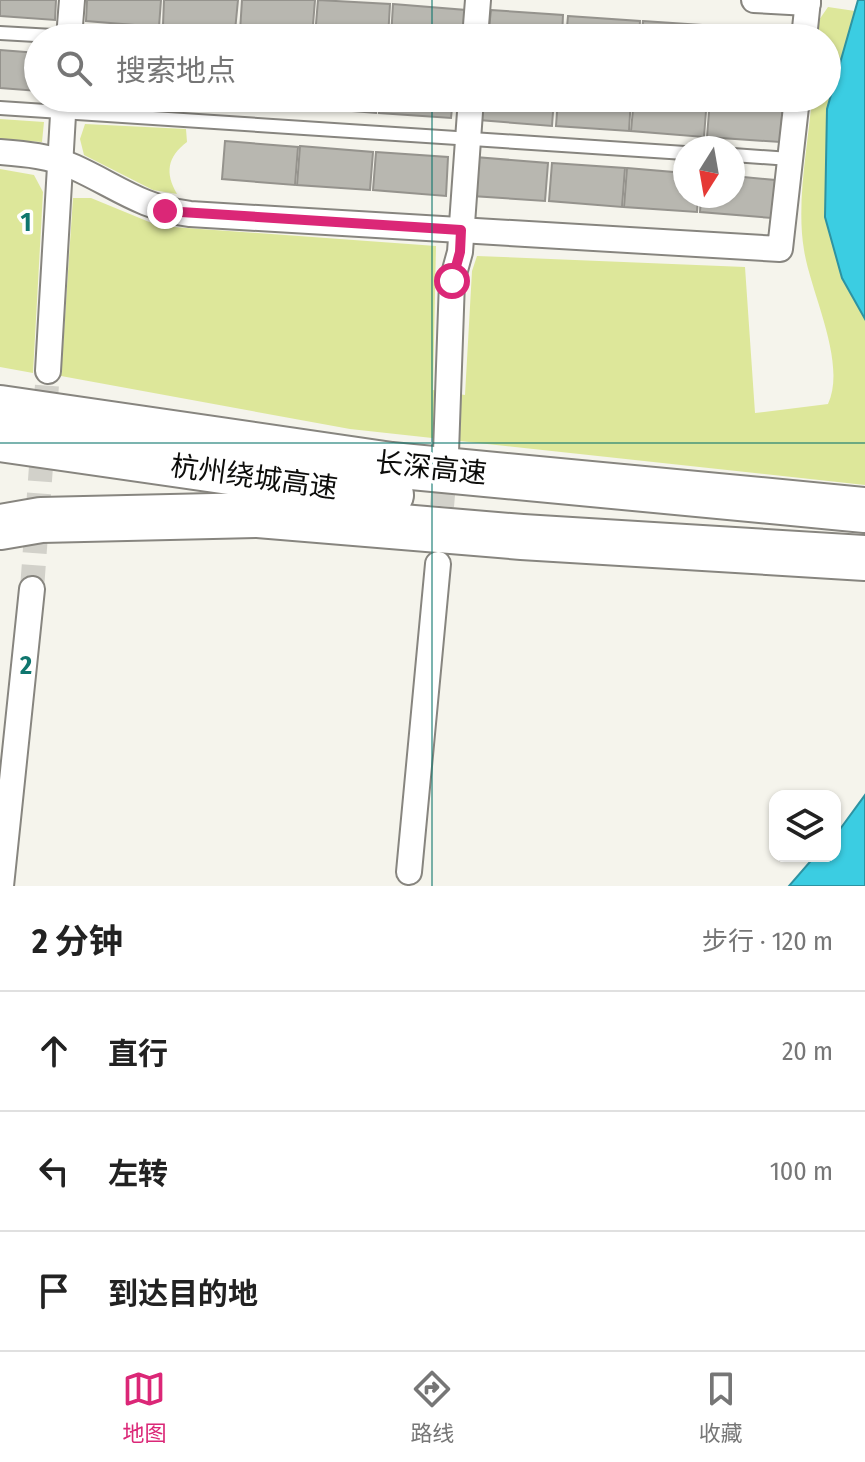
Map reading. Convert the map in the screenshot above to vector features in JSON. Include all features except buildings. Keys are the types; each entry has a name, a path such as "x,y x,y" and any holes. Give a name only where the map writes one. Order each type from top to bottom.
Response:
{"highway":[{"name":"长深高速","path":"0,408 391,465 854,509"},
{"name":"杭州绕城高速","path":"0,439 132,460 853,557"},
{"path":"0,527 41,520 258,515 522,537 853,557"}],"street":[{"path":"70,24 72,0"},
{"path":"476,24 478,0"},
{"path":"754,0 808,2 806,24"},
{"path":"48,371 62,112"},
{"path":"446,452 452,281 460,252 470,112"},
{"path":"0,152 37,155 58,161 142,204 165,211 780,249 795,112"},
{"path":"409,872 438,564"},
{"path":"1,886 32,589"}],"lane":[{"path":"0,33 24,35"},
{"path":"0,108 24,107"},
{"path":"144,112 468,140 673,152"},
{"path":"745,156 790,159"}],"green space":[{"path":"828,7 855,11 841,60 841,24 819,24"},
{"path":"811,112 827,112 842,278 865,319 865,485 350,429 61,376 73,198 91,198 159,226 436,246 433,390 465,395 472,271 477,256 745,267 755,413 828,404 833,387 831,349 804,250 801,213"},
{"path":"0,119 44,122 42,142 0,139"},
{"path":"85,124 186,129 187,142 175,154 170,166 177,194 153,190 84,155 80,139"},
{"path":"0,169 34,175 43,192 33,373 0,367"}],"water":[{"path":"858,0 865,0 865,319 842,278 825,217 827,112 841,112 841,60"},
{"path":"865,795 865,886 789,886 810,862 841,862 841,828"}],"tunnel":[{"path":"32,589 48,371"},
{"path":"439,542 446,459"}],"route":[{"path":"165,211 461,230 460,252 452,281"}]}
